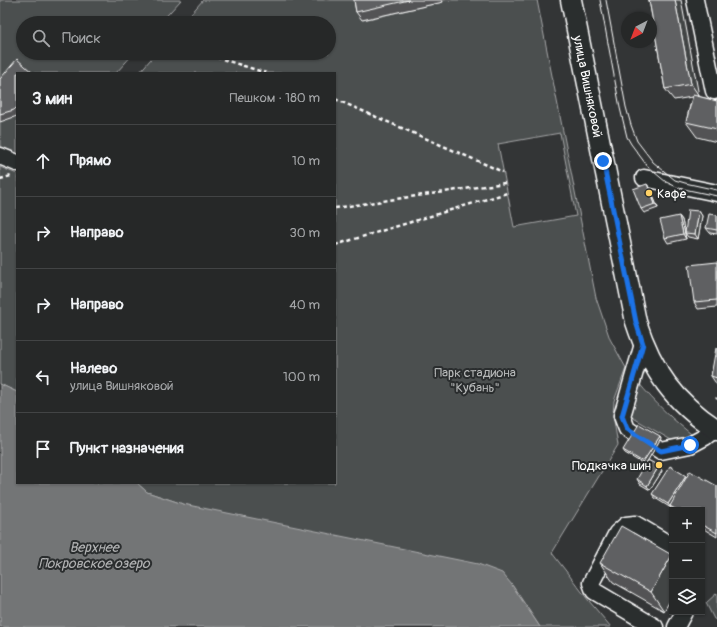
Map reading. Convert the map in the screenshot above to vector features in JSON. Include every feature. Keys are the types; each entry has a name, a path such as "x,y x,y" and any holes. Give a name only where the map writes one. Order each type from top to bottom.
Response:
{"main road":[{"name":"улица Вишняковой","path":"571,0 636,322 643,344 662,379 683,404 716,429"}],"street":[{"path":"695,0 714,91"},
{"path":"0,156 16,163"},
{"path":"644,178 717,194"},
{"path":"643,344 622,416 627,429 661,451 690,445 716,429"},
{"path":"655,627 594,591 591,583 617,533 626,524 635,524 669,544"},
{"path":"676,627 682,615"}],"path":[{"path":"225,60 263,72"},
{"path":"336,99 503,172"},
{"path":"0,179 16,175"},
{"path":"336,208 506,183"},
{"path":"336,246 507,193"}],"green space":[{"path":"0,0 181,0 166,16 16,16 16,60 128,60 117,72 16,72 16,153 0,146"},
{"name":"Парк стадиона \"Кубань\"","path":"203,0 357,0 363,20 443,2 442,0 537,0 596,298 610,339 626,368 614,401 613,415 618,445 552,553 611,627 540,627 512,585 183,504 147,492 138,484 336,484 336,72 140,72 150,60 336,60 336,16 189,16","holes":["560,133 576,216 514,227 498,144"]},
{"path":"0,167 16,174 16,392 0,384"},
{"path":"638,382 665,411 695,437 678,444 630,416"},
{"path":"717,593 717,620 714,619 706,603"}],"water":[{"name":"Верхнее Покровское озеро","path":"0,384 16,392 16,484 138,484 147,492 183,504 478,564 502,573 512,585 540,627 0,627"}],"building":[{"path":"354,0 409,0 356,12"},
{"path":"649,0 675,0 691,84 665,89 657,44 657,12 651,12"},
{"path":"16,60 18,60 32,72 16,72 16,108 0,114 0,79"},
{"path":"693,95 717,101 717,129 686,122"},
{"path":"647,184 655,204 641,209 633,189"},
{"path":"688,210 699,211 695,234 685,233"},
{"path":"709,214 717,215 717,230 706,228"},
{"path":"679,216 683,234 665,238 660,220"},
{"path":"717,262 717,300 694,302 689,265"},
{"path":"716,348 717,349 717,378 711,376"},
{"path":"639,424 660,436 643,462 623,450"},
{"path":"648,460 659,466 647,486 637,479"},
{"path":"670,466 686,476 668,504 652,494"},
{"path":"690,471 717,486 717,533 705,527 705,507 670,506"},
{"path":"621,526 669,553 669,560 651,592 600,563"}],"tram line":[{"path":"600,0 620,108 627,137 631,144 648,167 666,182 679,188 717,196"},
{"path":"606,0 626,107 637,141 653,162 675,180 717,190"}],"place":[{"name":"Кафе","path":"649,193"},
{"name":"Подкачка шин","path":"659,465"}],"route":[{"path":"603,161 636,322 643,344 622,416 627,429 661,451 690,445"}]}
